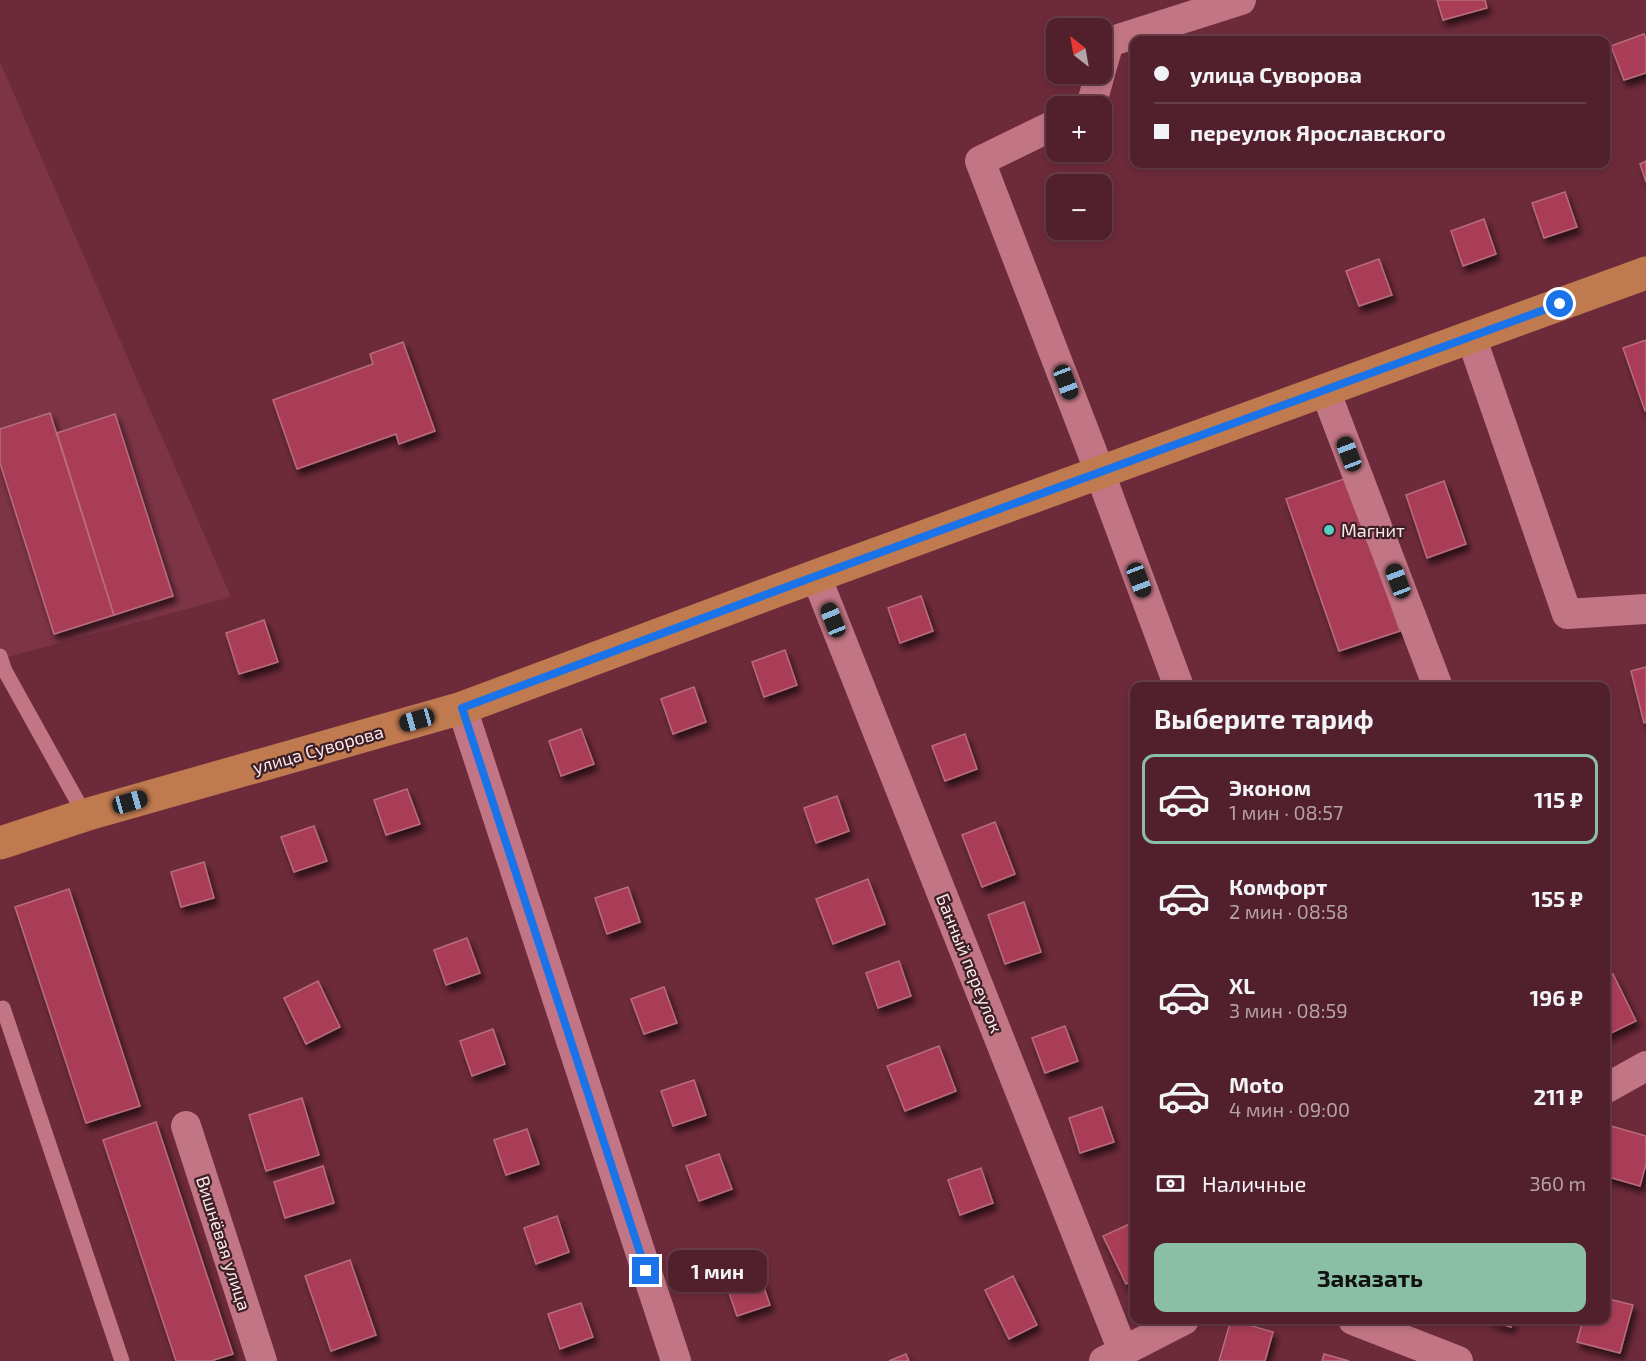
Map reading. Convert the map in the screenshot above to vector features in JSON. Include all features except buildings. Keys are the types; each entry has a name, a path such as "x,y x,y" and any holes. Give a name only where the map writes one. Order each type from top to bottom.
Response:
{"main road":[{"name":"улица Суворова","path":"0,843 86,815 462,708 816,576 1646,273"}],"street":[{"path":"1161,36 1241,0"},
{"path":"1112,58 1130,50"},
{"path":"1046,129 980,161 1177,682"},
{"path":"1475,348 1567,614 1646,609"},
{"path":"1325,390 1436,682"},
{"name":"Банный переулок","path":"816,576 1114,1356"},
{"path":"462,708 676,1361"},
{"path":"1610,1086 1646,1066"},
{"name":"Вишнёвая улица","path":"186,1126 262,1361"},
{"path":"1114,1356 1176,1324"},
{"path":"1361,1324 1427,1356 1458,1361"}],"lane":[{"path":"0,656 5,672 86,815"},
{"path":"0,1009 3,1008 122,1361"}],"shaded area":[{"path":"0,62 231,597 0,659"}],"place":[{"name":"Магнит","path":"1329,530"}],"route":[{"path":"646,1271 462,708 1560,304"}]}
